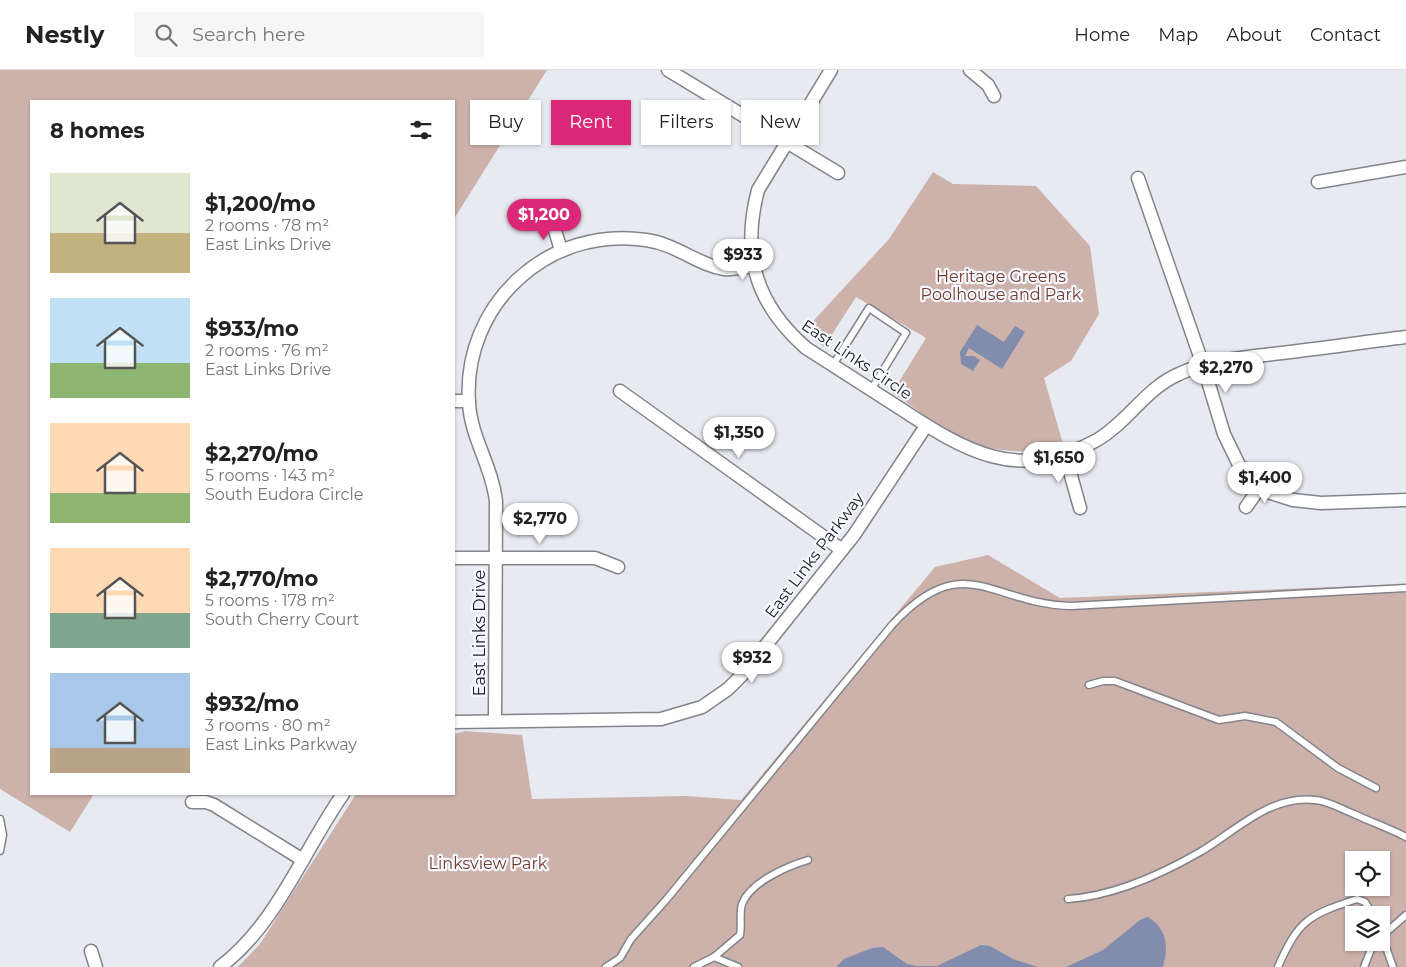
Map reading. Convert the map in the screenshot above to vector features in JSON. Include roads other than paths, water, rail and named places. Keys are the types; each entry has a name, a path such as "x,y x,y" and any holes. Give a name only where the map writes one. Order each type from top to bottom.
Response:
{"street":[{"path":"668,70 741,114"},
{"name":"East Links Circle","path":"812,100 831,70"},
{"path":"970,70 988,84 994,96"},
{"name":"East Links Circle","path":"785,145 767,174 754,206 751,241 754,266 762,293 782,325 806,348 926,426 960,446 989,456 1032,460 1065,454 1090,443 1111,430 1148,395 1169,379 1203,365 1239,358 1406,337"},
{"path":"793,145 838,173"},
{"path":"1318,182 1406,167"},
{"path":"1138,178 1231,451 1239,465 1261,486 1282,497 1304,502 1406,500"},
{"path":"553,224 561,250"},
{"name":"East Links Drive","path":"495,720 495,488 473,431 469,401 473,358 478,341 494,307 520,277 539,262 561,250 603,238 631,238 677,248 716,267 733,269 754,266"},
{"path":"620,391 842,550"},
{"path":"455,401 469,401"},
{"name":"East Links Parkway","path":"455,722 661,719 702,707 728,689 742,675 842,550 926,426"},
{"path":"1065,454 1080,508"},
{"path":"1246,507 1261,486"},
{"path":"455,558 596,558 618,567"},
{"path":"220,967 242,949 259,929 343,795"},
{"path":"192,802 206,802 214,805 302,860"},
{"path":"91,951 96,967"}],"lane":[{"path":"833,365 868,308 906,333 871,390"},
{"path":"606,967 620,958 631,939 666,900 892,625 918,600 938,588 958,584 979,584 1043,604 1071,606 1406,588"},
{"path":"1089,685 1103,681 1114,681 1220,720 1245,716 1276,722 1338,768 1376,788"},
{"path":"1068,899 1085,898 1144,879 1210,846 1258,813 1269,808 1302,800 1329,803 1406,837"},
{"path":"0,819 3,835 0,851"},
{"path":"694,967 714,957 740,935 740,912 743,902 749,893 786,866 808,860"},
{"path":"1278,967 1302,924 1311,916 1358,899 1365,902 1367,906"},
{"path":"1392,967 1382,936 1406,915"},
{"path":"1364,967 1370,951"},
{"path":"714,957 738,967"}],"water":[{"path":"977,325 1004,342 1015,326 1025,332 1002,369 969,348 965,356 974,356 980,360 973,371 961,364 960,352"},
{"path":"1148,917 1159,927 1165,939 1166,952 1163,967 1066,967 1103,950 1140,920"},
{"path":"981,945 990,946 1013,959 1038,967 836,967 844,959 872,948 883,947 907,964 937,966"}],"park label":[{"name":"Heritage Greens Poolhouse and Park","path":"1001,285"},
{"name":"Linksview Park","path":"488,863"}]}
